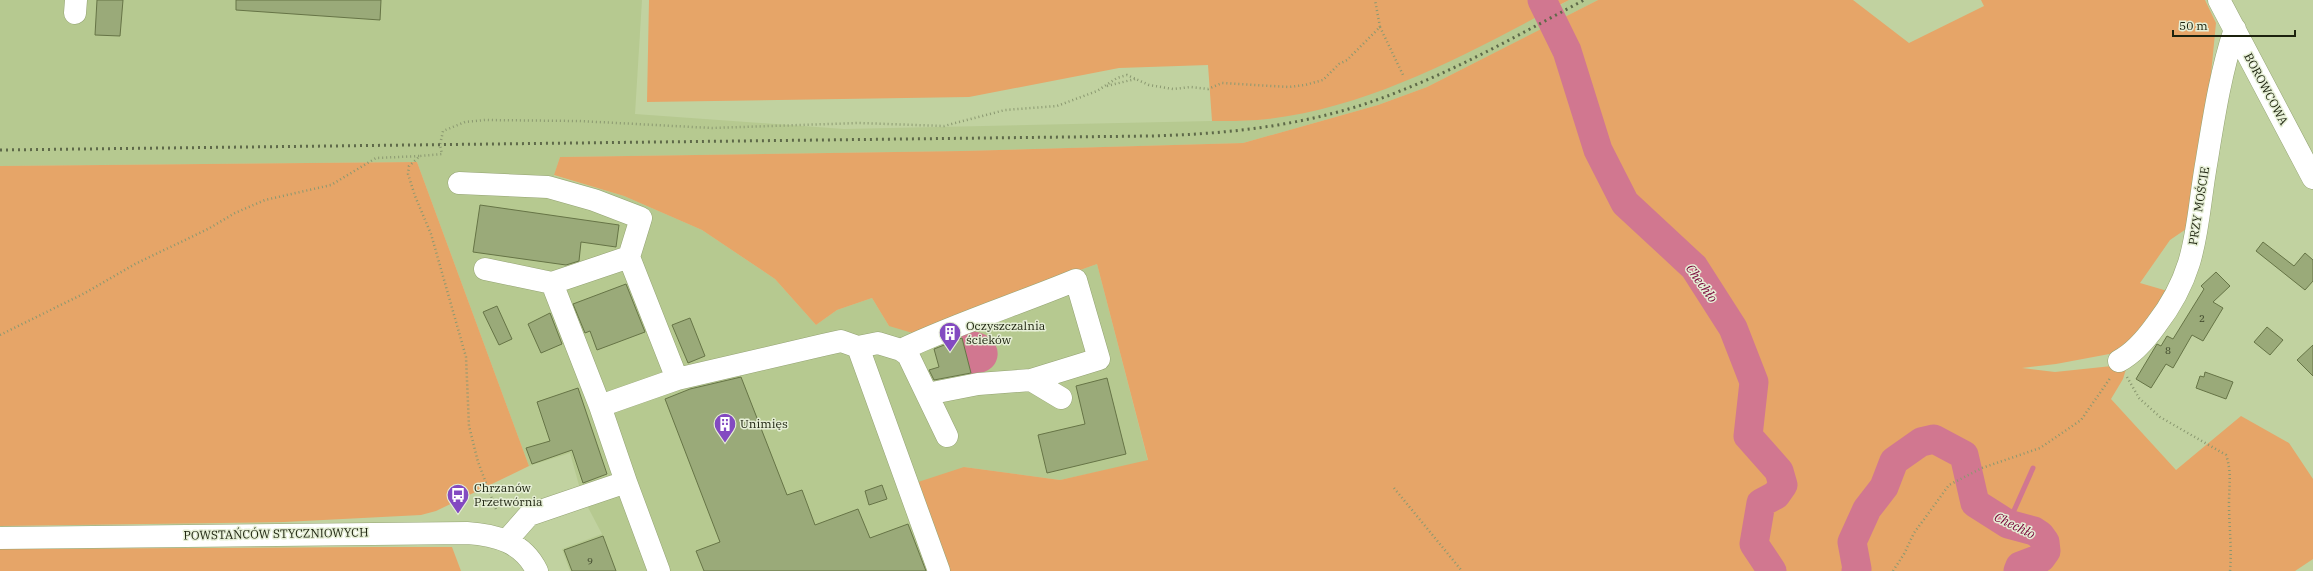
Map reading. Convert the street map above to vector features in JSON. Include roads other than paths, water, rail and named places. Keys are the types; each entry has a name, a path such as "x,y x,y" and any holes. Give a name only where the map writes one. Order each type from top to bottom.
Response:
{"street":[{"name":"BOROWCOWA","path":"2220,0 2313,178"},
{"name":"PRZY MOŚCIE","path":"2119,360 2147,337 2166,312 2189,267 2198,226 2208,153 2227,52 2235,29"},
{"path":"459,182 548,187 594,200 641,218 630,257 677,379"},
{"path":"485,270 552,283 630,257"},
{"path":"901,350 948,328 1016,304 1076,280 1099,359 1031,380 978,384 927,394"},
{"path":"552,283 600,406 659,571"},
{"path":"600,406 677,379 841,341 858,347 878,343 901,350 908,355 947,436"},
{"path":"858,347 939,571"},
{"path":"1031,380 1061,398"},
{"path":"507,540 529,515 626,482"},
{"name":"POWSTAŃCÓW STYCZNIOWYCH","path":"0,538 385,532 488,534 507,540 520,550 536,571"}],"waterway":[{"name":"Chechło","path":"1542,0 1567,51 1598,150 1625,203 1694,267 1733,328 1754,382 1748,436 1779,471 1783,485 1776,495 1761,503 1754,544 1772,571"},
{"name":"Chechło","path":"1856,571 1857,569 1852,542 1867,509 1884,487 1894,461 1921,442 1934,439 1964,455 1975,503 2008,524 2034,531 2040,535 2045,542 2046,551 2041,558 2020,566 2018,571"},
{"path":"2008,524 2033,468"}],"railway":[{"path":"0,150 1149,136 1245,130 1339,112 1400,91 1471,60 1584,0"}],"place":[{"name":"Oczyszczalnia ścieków","path":"950,352"},
{"name":"Unimięs","path":"725,444"},
{"name":"Chrzanów Przetwórnia","path":"458,514"}]}
